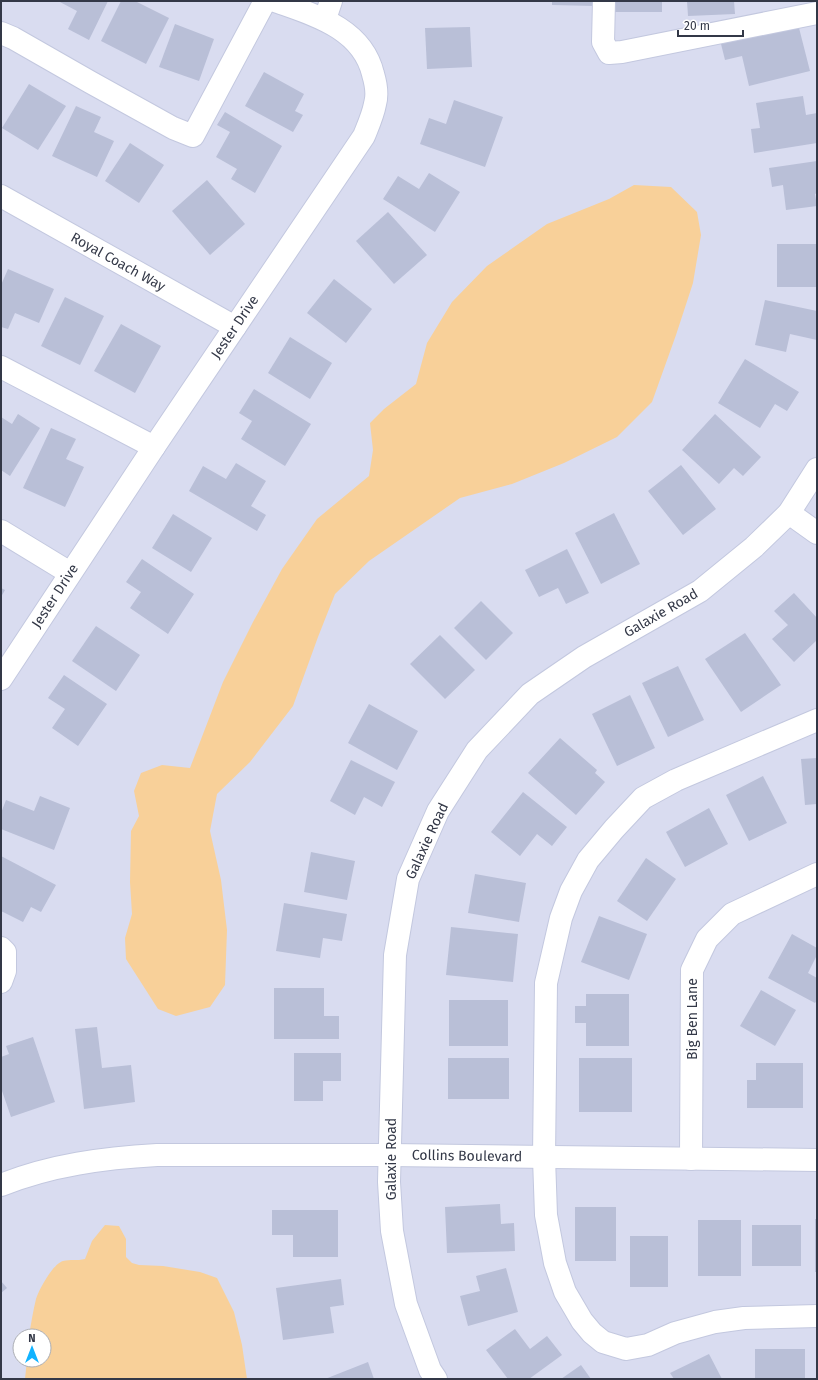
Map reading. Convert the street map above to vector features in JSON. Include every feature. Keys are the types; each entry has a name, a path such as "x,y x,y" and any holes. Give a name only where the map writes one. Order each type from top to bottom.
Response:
{"street":[{"path":"1,33 13,38 173,128 193,136 265,1"},
{"name":"Jester Drive","path":"1,679 154,447 364,136 375,104 377,89 371,63 354,39 328,10 275,1"},
{"path":"604,1 604,42 609,53 622,52 817,13"},
{"name":"Royal Coach Way","path":"1,196 235,327"},
{"path":"1,367 154,447"},
{"name":"Galaxie Road","path":"436,1379 430,1370 405,1297 392,1231 389,1182 395,955 408,879 438,811 477,750 530,694 584,657 700,591 754,547 789,513 817,469"},
{"path":"789,513 817,533"},
{"path":"1,531 70,573"},
{"path":"817,720 676,780 643,798 588,860 571,892 561,918 546,983 544,1158 546,1215 555,1263 565,1292 582,1321 592,1333 604,1342 626,1349 648,1345 675,1333 716,1322 744,1318 817,1316"},
{"name":"Big Ben Lane","path":"691,1159 692,970 707,939 732,914 817,874"},
{"path":"1,948 5,952 5,971 1,982"},
{"name":"Collins Boulevard","path":"1,1185 19,1178 71,1164 124,1156 390,1155 817,1160"}],"shaded area":[{"path":"1,1 817,1 817,1379 1,1379"},
{"path":"634,185 671,187 697,212 701,235 693,283 652,402 617,437 564,463 512,484 460,498 369,561 335,594 293,706 250,762 217,794 210,831 221,880 227,930 225,985 210,1007 176,1016 158,1009 126,959 125,938 132,914 130,882 131,831 139,816 134,791 141,773 162,765 190,768 223,682 282,569 317,519 369,476 373,450 370,423 384,409 416,384 427,343 452,302 487,266 547,224 609,199"},
{"path":"105,1225 119,1226 126,1239 126,1257 132,1263 200,1272 217,1278 234,1312 242,1345 247,1379 25,1379 26,1368 52,1368 52,1328 30,1328 36,1299 40,1289 47,1277 59,1263 66,1260 85,1259 92,1241"}],"building":[{"path":"58,1 108,1 89,40 68,29 77,11"},
{"path":"121,1 135,1 169,18 146,64 101,41"},
{"path":"552,1 595,1 595,6 552,5"},
{"path":"613,1 662,1 662,12 613,12"},
{"path":"687,1 734,1 735,14 688,16"},
{"path":"175,24 214,39 199,81 159,67"},
{"path":"798,24 810,71 749,86 742,56 725,60 721,44"},
{"path":"470,27 472,67 427,69 425,28"},
{"path":"264,72 304,94 295,111 303,115 293,132 245,106"},
{"path":"29,84 66,106 38,150 2,128"},
{"path":"803,96 806,115 817,113 817,143 754,153 751,129 760,128 756,103"},
{"path":"454,100 503,117 485,167 420,144 429,118 446,124"},
{"path":"76,106 101,117 94,132 114,141 97,177 52,156"},
{"path":"225,112 282,146 255,193 231,179 237,169 216,157 230,132 217,125"},
{"path":"130,143 164,165 139,203 105,181"},
{"path":"817,161 817,193 815,194 817,206 786,210 783,185 772,187 769,168"},
{"path":"429,173 460,192 435,232 383,199 398,176 419,189"},
{"path":"207,180 245,224 210,255 172,211"},
{"path":"388,212 427,255 394,284 356,241"},
{"path":"777,244 817,244 817,287 777,287"},
{"path":"8,269 54,289 39,323 15,313 8,329 1,327 1,285"},
{"path":"334,279 372,309 346,343 307,313"},
{"path":"65,297 104,316 80,365 41,346"},
{"path":"765,300 817,311 817,340 790,334 786,352 755,345"},
{"path":"121,324 161,346 135,393 94,371"},
{"path":"290,337 332,363 310,399 268,373"},
{"path":"745,359 799,392 787,411 775,404 760,428 718,403"},
{"path":"254,389 311,424 285,466 241,439 252,421 239,413"},
{"path":"18,414 40,428 10,476 1,470 1,417 12,424"},
{"path":"715,414 761,457 743,476 734,468 719,484 682,450"},
{"path":"51,428 76,439 66,459 84,467 65,507 23,488"},
{"path":"236,463 266,481 251,506 266,515 257,531 189,491 203,466 226,479"},
{"path":"681,465 716,509 683,535 648,491"},
{"path":"614,513 640,564 601,584 575,533"},
{"path":"173,514 212,538 191,572 152,548"},
{"path":"567,549 589,593 566,604 558,588 539,597 525,570"},
{"path":"142,559 194,594 168,634 130,608 141,592 126,582"},
{"path":"1,588 5,590 1,597"},
{"path":"794,593 817,618 817,640 794,662 772,639 788,625 774,611"},
{"path":"481,601 513,633 486,660 454,628"},
{"path":"96,626 140,655 116,691 72,661"},
{"path":"745,633 781,685 741,712 705,659"},
{"path":"440,635 475,670 445,699 410,664"},
{"path":"678,666 704,720 668,737 642,683"},
{"path":"64,675 107,704 78,746 52,728 65,709 48,698"},
{"path":"630,695 655,748 617,766 592,714"},
{"path":"369,704 418,731 397,770 348,743"},
{"path":"560,738 597,770 595,773 605,782 576,815 528,773"},
{"path":"817,758 817,804 805,805 801,759"},
{"path":"351,760 395,782 382,807 364,797 355,815 330,801"},
{"path":"763,776 787,823 749,841 726,795"},
{"path":"523,792 567,827 552,846 537,834 520,856 491,832"},
{"path":"40,796 70,808 54,850 1,829 1,813 6,800 34,811"},
{"path":"709,808 728,844 685,867 666,832"},
{"path":"311,852 355,861 347,900 304,892"},
{"path":"1,856 56,885 41,912 31,907 23,922 1,911"},
{"path":"646,858 676,879 647,921 617,901"},
{"path":"475,874 526,883 519,922 468,913"},
{"path":"284,903 347,914 342,941 323,938 320,958 276,951"},
{"path":"599,916 647,934 629,980 581,962"},
{"path":"451,927 518,934 513,982 446,975"},
{"path":"792,934 817,948 817,955 808,973 817,978 817,1000 815,1003 768,978"},
{"path":"274,988 324,988 324,1016 339,1016 339,1039 274,1039"},
{"path":"761,990 796,1010 775,1046 740,1026"},
{"path":"586,994 629,994 629,1046 586,1046 586,1023 575,1023 575,1006 586,1006"},
{"path":"449,1000 508,1000 508,1046 449,1046"},
{"path":"97,1027 102,1068 131,1065 135,1102 84,1109 75,1029"},
{"path":"33,1037 55,1102 11,1117 1,1088 1,1057 9,1054 6,1046"},
{"path":"294,1053 341,1053 341,1081 323,1081 323,1101 294,1101"},
{"path":"448,1058 509,1058 509,1099 448,1099"},
{"path":"579,1058 632,1058 632,1112 579,1112"},
{"path":"756,1063 803,1063 803,1108 747,1108 747,1080 756,1080"},
{"path":"500,1204 501,1224 514,1223 515,1251 447,1253 445,1207"},
{"path":"575,1207 616,1207 616,1261 575,1261"},
{"path":"272,1210 338,1210 338,1257 293,1257 293,1235 272,1235"},
{"path":"815,1219 817,1219 817,1272 815,1272"},
{"path":"698,1220 741,1220 741,1276 698,1276"},
{"path":"752,1225 801,1225 801,1266 752,1266"},
{"path":"630,1236 668,1236 668,1287 630,1287"},
{"path":"506,1268 518,1312 468,1326 460,1296 480,1291 476,1276"},
{"path":"341,1279 344,1305 330,1307 334,1333 283,1340 276,1288"},
{"path":"1,1281 7,1288 1,1293"},
{"path":"515,1329 530,1349 547,1336 562,1355 529,1379 508,1379 486,1350"},
{"path":"755,1349 805,1349 805,1379 755,1379"},
{"path":"709,1354 722,1379 674,1379 670,1373"},
{"path":"368,1362 374,1379 325,1379"},
{"path":"581,1365 591,1379 561,1379"}]}
